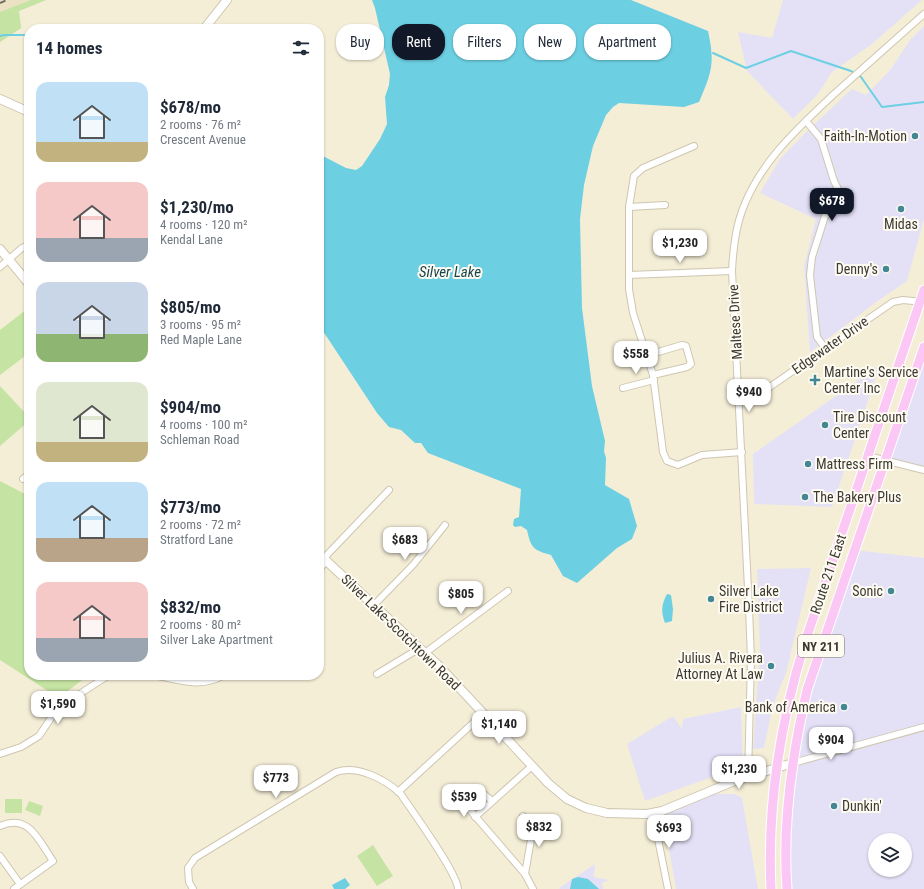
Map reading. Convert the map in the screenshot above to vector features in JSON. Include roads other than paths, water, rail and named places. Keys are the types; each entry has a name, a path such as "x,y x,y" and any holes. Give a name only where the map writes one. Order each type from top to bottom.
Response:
{"main road":[{"name":"Route 211 East","path":"771,889 770,831 775,768 786,711 797,667 922,302 924,290"},
{"name":"Route 211 East","path":"787,889 787,825 793,763 801,716 814,667 924,347"}],"street":[{"path":"208,24 227,0"},
{"name":"Maltese Drive","path":"748,776 751,660 732,271 735,234 742,210 750,191 772,158 806,121 924,14"},
{"path":"0,99 24,110"},
{"path":"806,121 821,139 834,181 843,199 825,216 812,256 810,275 817,337 824,348"},
{"path":"694,146 643,168 634,176 629,207 629,275 633,313 648,355 654,378 663,452 667,461 678,464 702,455 742,452"},
{"path":"629,207 666,205"},
{"path":"0,267 24,247"},
{"path":"0,249 24,278"},
{"path":"629,275 732,271"},
{"name":"Edgewater Drive","path":"739,400 749,399 761,393 800,367 824,348 893,302 903,300 922,302"},
{"path":"623,388 688,367 691,364 688,348 682,345 648,355"},
{"path":"868,456 885,459 924,470"},
{"path":"324,557 389,490"},
{"path":"373,606 413,565 445,525"},
{"name":"Silver Lake-Scotchtown Road","path":"324,559 422,650 561,795 580,806 607,813 653,814 748,776 793,763"},
{"path":"377,674 422,650 508,592"},
{"path":"0,754 30,743 39,736 56,712 64,704 101,680"},
{"path":"181,680 203,684 216,680"},
{"path":"398,792 483,714"},
{"path":"793,763 924,727"},
{"path":"475,816 532,766"},
{"path":"193,889 189,882 188,868 195,858 336,772 343,770 358,770 372,776 398,792 446,863 458,889"},
{"path":"492,801 476,788 464,798 463,802 525,874 533,889"},
{"path":"653,814 668,889"},
{"path":"523,816 532,834 525,874"},
{"path":"0,826 9,822 20,822 28,826 53,861 14,889"},
{"path":"0,856 20,884"}],"water":[{"name":"Silver Lake","path":"372,0 631,0 708,31 712,60 707,83 699,102 684,107 619,103 606,115 593,146 584,185 580,219 582,308 592,386 605,441 605,485 629,499 637,526 632,539 617,548 577,583 563,576 551,555 540,552 532,545 527,530 521,526 515,527 513,525 514,519 519,517 521,489 428,453 421,443 415,443 401,430 389,427 377,413 324,333 324,157 346,168 356,170 362,166 380,139 387,124 385,97 389,85 390,74 384,48 384,24 379,24"},
{"path":"667,594 671,595 673,609 672,621 665,623 662,608"},
{"path":"578,877 588,879 599,889 570,889 572,879"},
{"path":"345,878 350,885 345,889 334,889 332,885"}],"waterway":[{"path":"0,36 24,35"},
{"path":"713,53 746,68 791,51 851,71 861,77 882,107 924,102"}],"railway":[{"path":"0,3 7,0"}],"place":[{"name":"Faith-In-Motion","path":"915,136"},
{"name":"Midas","path":"901,209"},
{"name":"Denny's","path":"886,269"},
{"name":"Martine's Service Center Inc","path":"815,380"},
{"name":"Tire Discount Center","path":"825,425"},
{"name":"Mattress Firm","path":"808,464"},
{"name":"The Bakery Plus","path":"805,497"},
{"name":"Sonic","path":"891,591"},
{"name":"Silver Lake Fire District","path":"711,599"},
{"name":"Julius A. Rivera Attorney At Law","path":"771,666"},
{"name":"Bank of America","path":"844,707"},
{"name":"Dunkin'","path":"834,806"}]}
